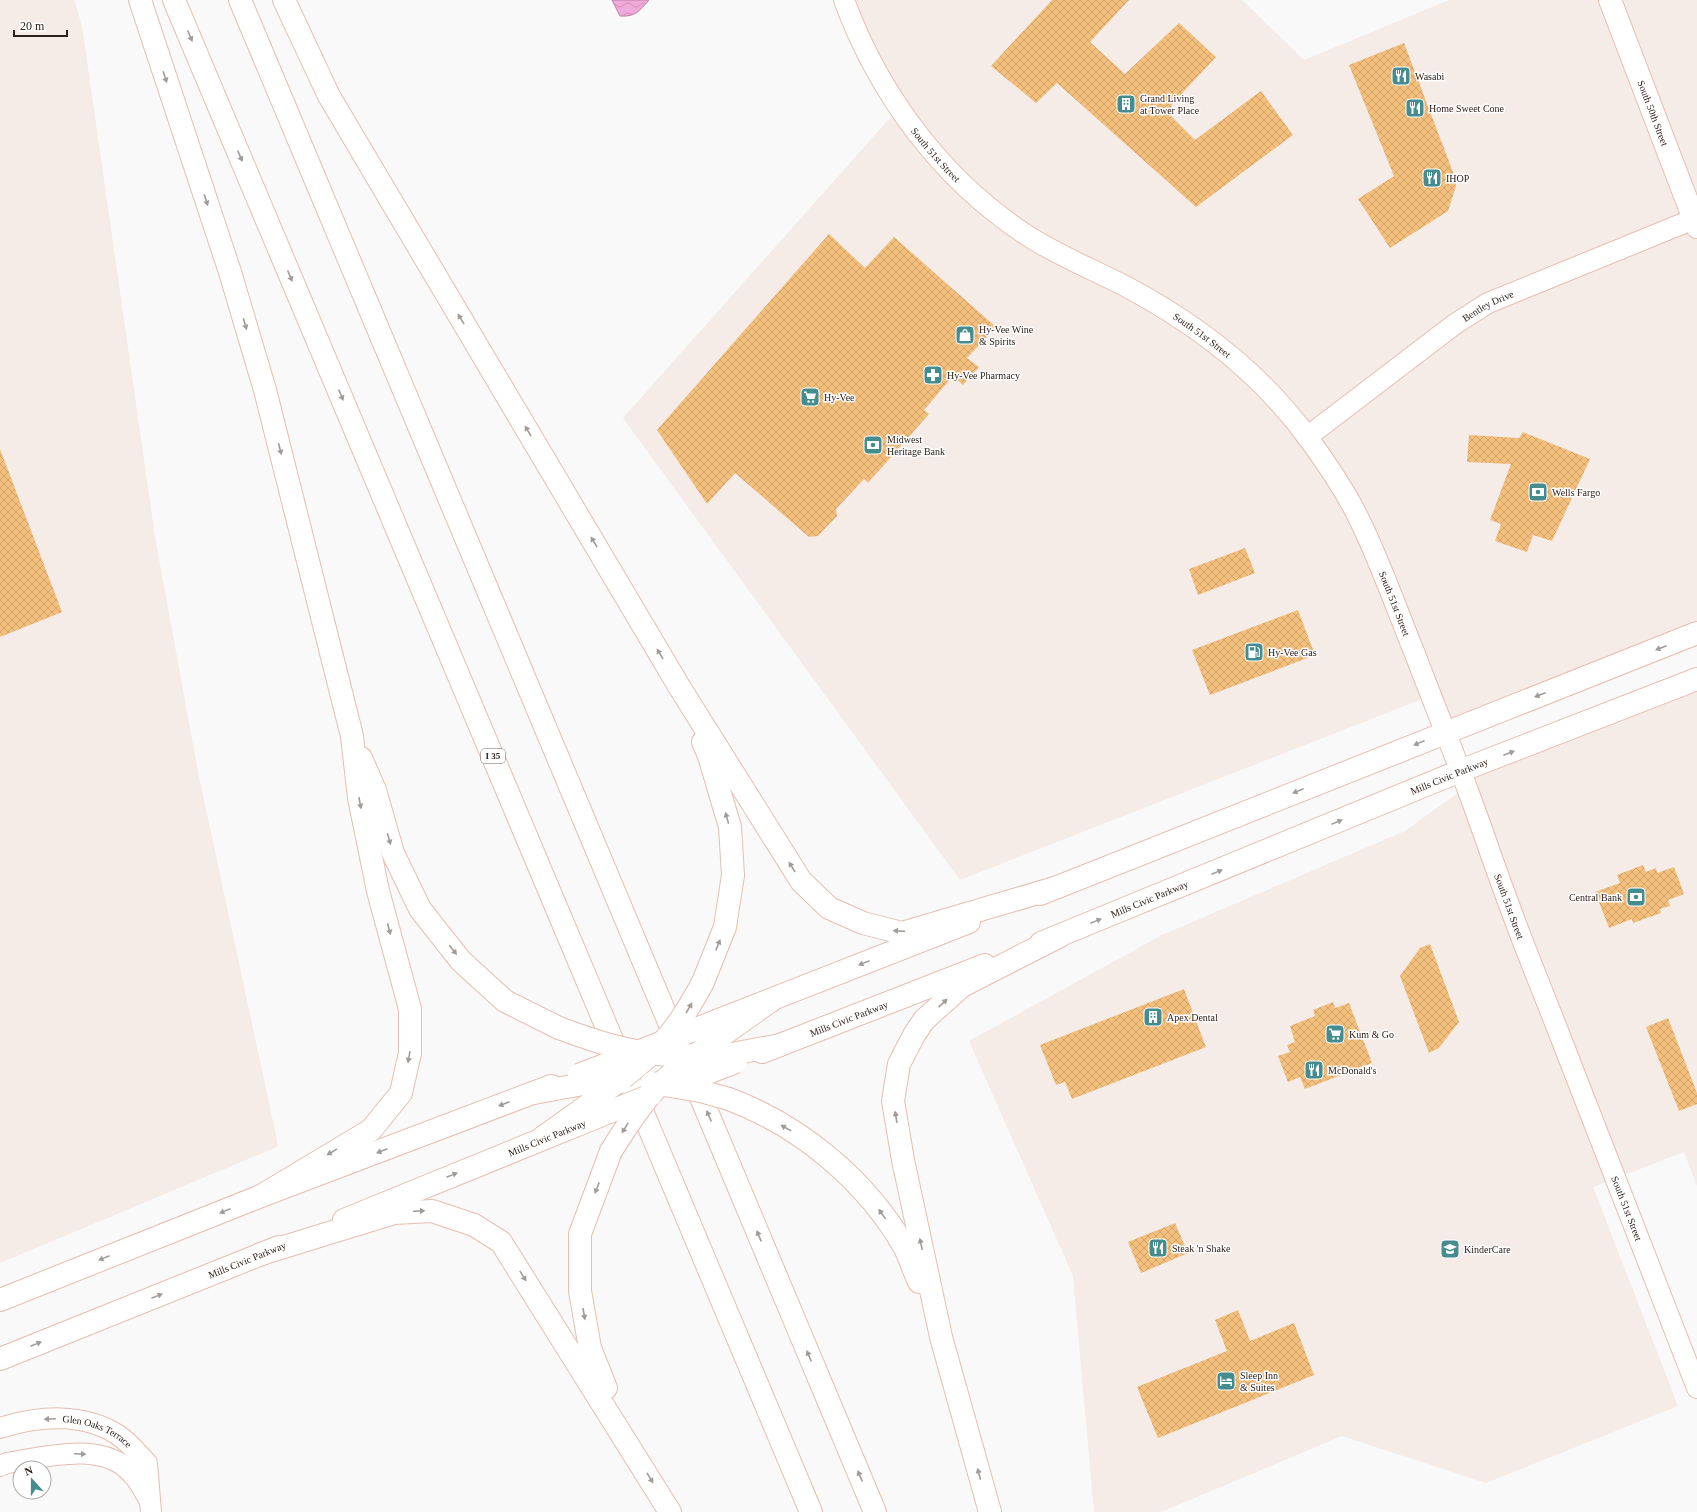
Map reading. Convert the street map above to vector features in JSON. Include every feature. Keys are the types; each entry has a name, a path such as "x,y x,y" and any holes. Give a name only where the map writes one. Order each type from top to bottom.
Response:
{"main road":[{"path":"140,0 230,272 260,375 352,736 359,798 375,876 410,1009 410,1053 401,1093 371,1130 261,1196"},
{"name":"I 35","path":"174,0 811,1512"},
{"path":"240,0 875,1512"},
{"path":"284,0 329,96 680,688 801,881 829,908 863,924 902,933 1058,887"},
{"name":"South 50th Street","path":"1610,0 1696,223"},
{"path":"352,736 375,790 393,853 420,909 461,961 505,1001 559,1028 596,1042 651,1049 674,1056 697,1055 728,1042 772,1000 1697,633"},
{"name":"Mills Civic Parkway","path":"0,1359 261,1254 542,1138 587,1095 662,1088 728,1042 780,1045 1060,936 1460,771 1697,679"},
{"path":"0,1300 261,1196 534,1093 587,1095 616,1082 686,1013 704,982 725,927 733,875 730,827 709,756 680,688"},
{"path":"990,1512 941,1337 903,1160 893,1101 899,1064 924,1020 962,986 1060,936"},
{"path":"587,1095 651,1049 728,1042"},
{"path":"630,1445 590,1348 580,1291 580,1234 611,1151 629,1121 697,1055"},
{"path":"616,1082 700,1091 729,1099 756,1111 810,1143 847,1173 878,1210 905,1249 941,1337"},
{"path":"261,1254 394,1213 432,1210 474,1225 501,1242 630,1445 670,1512"},
{"path":"0,1314 64,1274"}],"street":[{"name":"South 51st Street","path":"844,0 854,28 875,71 898,109 925,144 955,177 990,209 1026,235 1068,260 1123,285 1163,307 1204,335 1240,364 1274,397 1307,436 1334,475 1359,518 1379,563 1460,771 1507,902 1697,1388"},
{"name":"Bentley Drive","path":"1307,436 1455,324 1488,303 1696,223"},
{"name":"Glen Oaks Terrace","path":"0,1428 47,1419 78,1419 97,1424 119,1435 147,1463 150,1507"},
{"name":"Glen Oaks Terrace","path":"0,1466 7,1463 58,1454 102,1456 118,1461 132,1473 150,1507"}],"shaded area":[{"path":"0,0 74,0 82,26 155,537 198,772 277,1140 277,1147 0,1263"},
{"path":"844,0 1242,0 1304,60 1449,0 1697,0 1697,633 1445,732 1430,696 960,880 623,418 898,109"},
{"path":"1697,679 1697,1186 1684,1152 1593,1187 1678,1406 1486,1483 1342,1436 1161,1512 1094,1512 1073,1276 969,1041 1162,935 1405,831 1466,787 1460,771"}],"water":[{"path":"612,0 649,0 634,14 620,16"}],"building":[{"name":"Grand Living at Tower Place","path":"1052,0 1129,0 1090,42 1125,74 1179,23 1216,57 1172,104 1171,116 1195,140 1261,91 1293,135 1196,207 1057,83 1036,103 991,66"},
{"path":"1404,43 1453,172 1456,186 1448,211 1390,248 1358,199 1394,176 1349,65"},
{"name":"Hy-Vee","path":"829,234 865,268 894,237 996,327 967,358 979,367 963,385 953,376 924,410 929,414 868,483 864,479 836,509 837,516 818,536 809,537 735,473 707,504 657,430"},
{"name":"Wells Fargo","path":"1523,432 1590,459 1552,541 1533,535 1527,552 1495,541 1501,524 1490,520 1511,464 1467,462 1469,435 1519,438"},
{"path":"0,449 62,612 0,637"},
{"path":"1245,548 1255,573 1198,595 1189,569"},
{"name":"Hy-Vee Gas","path":"1298,610 1315,655 1210,695 1192,650"},
{"name":"Central Bank","path":"1643,865 1646,872 1656,868 1657,873 1674,867 1684,894 1668,900 1670,906 1660,909 1661,913 1633,923 1632,919 1609,928 1595,892 1620,883 1617,875"},
{"name":"Kum & Go","path":"1430,944 1459,1022 1439,1048 1429,1053 1400,976 1420,948"},
{"name":"Apex Dental","path":"1184,989 1206,1047 1072,1099 1065,1082 1056,1085 1040,1045"},
{"path":"1333,1002 1335,1008 1349,1003 1372,1063 1305,1089 1300,1077 1288,1082 1278,1056 1290,1052 1287,1045 1295,1042 1290,1026 1315,1016 1313,1010"},
{"path":"1668,1018 1697,1093 1697,1104 1679,1111 1646,1027"},
{"name":"Steak 'n Shake","path":"1175,1223 1188,1253 1141,1273 1128,1242"},
{"name":"Sleep Inn & Suites","path":"1238,1310 1250,1341 1294,1323 1314,1375 1158,1438 1137,1387 1227,1351 1215,1320"}],"place":[{"name":"Wasabi","path":"1401,76"},
{"name":"Grand Living at Tower Place","path":"1126,104"},
{"name":"Home Sweet Cone","path":"1415,108"},
{"name":"IHOP","path":"1432,178"},
{"name":"Hy-Vee Wine & Spirits","path":"965,335"},
{"name":"Hy-Vee Pharmacy","path":"933,375"},
{"name":"Hy-Vee","path":"810,397"},
{"name":"Midwest Heritage Bank","path":"873,445"},
{"name":"Wells Fargo","path":"1538,492"},
{"name":"Hy-Vee Gas","path":"1254,652"},
{"name":"Central Bank","path":"1636,897"},
{"name":"Apex Dental","path":"1153,1017"},
{"name":"Kum & Go","path":"1335,1034"},
{"name":"McDonald's","path":"1314,1070"},
{"name":"Steak 'n Shake","path":"1158,1248"},
{"name":"KinderCare","path":"1450,1249"},
{"name":"Sleep Inn & Suites","path":"1226,1381"}]}
